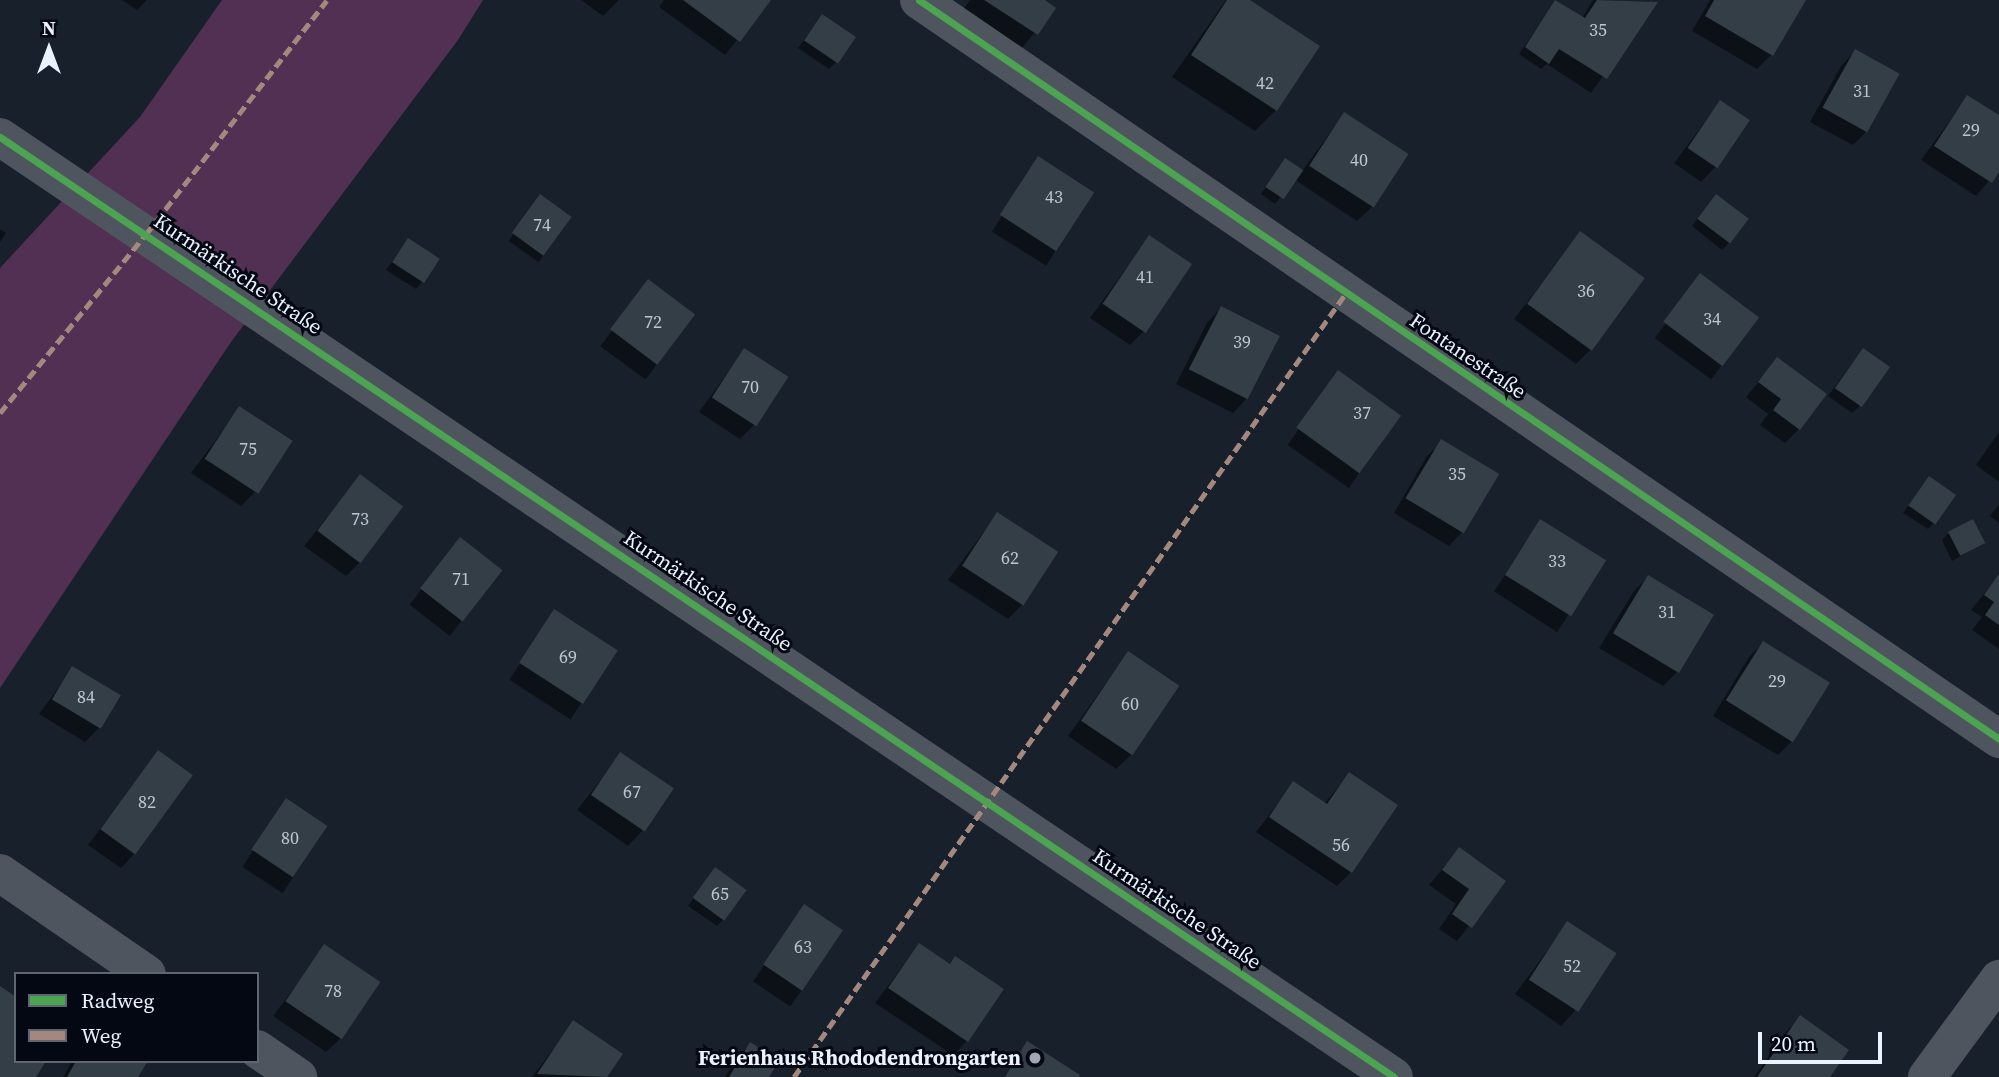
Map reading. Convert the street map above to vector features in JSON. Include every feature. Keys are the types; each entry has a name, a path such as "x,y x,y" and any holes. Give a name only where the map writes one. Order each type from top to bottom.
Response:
{"street":[{"name":"Fontanestraße","path":"919,0 1999,739"},
{"name":"Kurmärkische Straße","path":"0,137 1394,1077"},
{"path":"0,873 144,972"},
{"path":"1927,1077 1999,979"},
{"path":"259,1050 298,1077"}],"shaded area":[{"path":"222,0 483,0 458,40 231,342 0,688 0,268 140,117"}],"building":[{"path":"683,0 771,0 740,42"},
{"path":"984,0 1045,0 1056,8 1038,35"},
{"path":"1227,0 1250,0 1320,46 1277,111 1191,55"},
{"path":"1555,0 1585,18 1597,0 1658,2 1607,79 1559,49 1549,64 1525,47"},
{"path":"1714,0 1806,0 1773,56 1705,16"},
{"path":"822,14 856,37 838,63 804,41"},
{"path":"1855,49 1900,74 1867,132 1823,108"},
{"path":"1967,95 1999,115 1999,172 1992,183 1934,146"},
{"path":"1720,100 1750,120 1717,168 1688,148"},
{"path":"1344,112 1409,154 1374,208 1309,166"},
{"path":"1038,156 1094,192 1056,251 1000,215"},
{"path":"1285,158 1303,170 1284,199 1265,187"},
{"path":"540,194 572,217 543,256 512,233"},
{"path":"1716,194 1749,219 1730,243 1697,219"},
{"path":"1580,231 1645,278 1592,351 1527,304"},
{"path":"1149,235 1192,264 1146,333 1103,304"},
{"path":"408,238 440,259 424,283 392,262"},
{"path":"1700,273 1759,318 1722,366 1663,322"},
{"path":"648,279 695,315 657,365 610,329"},
{"path":"1221,306 1280,336 1248,399 1189,369"},
{"path":"744,348 788,377 756,426 712,397"},
{"path":"1863,348 1890,367 1862,407 1835,388"},
{"path":"1777,357 1827,394 1800,430 1773,410 1781,399 1758,382"},
{"path":"1338,370 1401,416 1359,473 1296,427"},
{"path":"239,406 293,441 258,494 205,459"},
{"path":"1441,439 1499,474 1464,533 1405,498"},
{"path":"360,474 403,506 360,563 317,531"},
{"path":"1929,476 1956,495 1935,524 1908,505"},
{"path":"997,512 1058,552 1023,605 962,566"},
{"path":"1540,519 1606,560 1571,616 1505,575"},
{"path":"1973,519 1985,543 1960,556 1948,532"},
{"path":"460,537 503,570 463,621 420,588"},
{"path":"1999,574 1999,625 1985,615 1994,602 1984,595"},
{"path":"1648,575 1714,615 1679,673 1613,633"},
{"path":"554,609 618,650 583,704 519,663"},
{"path":"1763,641 1830,683 1793,742 1726,700"},
{"path":"1128,651 1179,686 1132,755 1081,721"},
{"path":"72,666 121,695 101,729 52,699"},
{"path":"158,750 193,775 135,855 100,829"},
{"path":"620,752 674,788 645,831 591,795"},
{"path":"1349,772 1398,805 1352,873 1269,817 1293,781 1327,804"},
{"path":"286,798 327,826 293,877 251,849"},
{"path":"1459,847 1506,881 1472,928 1452,914 1469,889 1442,870"},
{"path":"715,867 747,890 724,921 693,898"},
{"path":"804,904 843,930 802,991 763,965"},
{"path":"1567,921 1616,953 1578,1012 1529,980"},
{"path":"919,943 950,964 955,956 1004,989 968,1042 888,988"},
{"path":"324,944 380,982 342,1039 285,1001"},
{"path":"0,986 14,996 14,1063 45,1063 36,1077 0,1077"},
{"path":"1800,1015 1849,1050 1830,1077 1757,1077"},
{"path":"573,1020 623,1054 607,1077 537,1074"},
{"name":"Ferienhaus Rhododendrongarten","path":"1027,1041 1080,1075 1079,1077 1005,1077"},
{"path":"750,1042 780,1060 769,1077 729,1077"},
{"path":"75,1063 147,1063 138,1077 67,1077"}],"marked path":[{"path":"0,413 147,233 327,0"},
{"path":"794,1077 1346,293"}],"cycle path":[{"path":"919,0 1999,739"},
{"path":"0,137 1394,1077"}],"place":[{"name":"Ferienhaus Rhododendrongarten","path":"1035,1058"}]}
